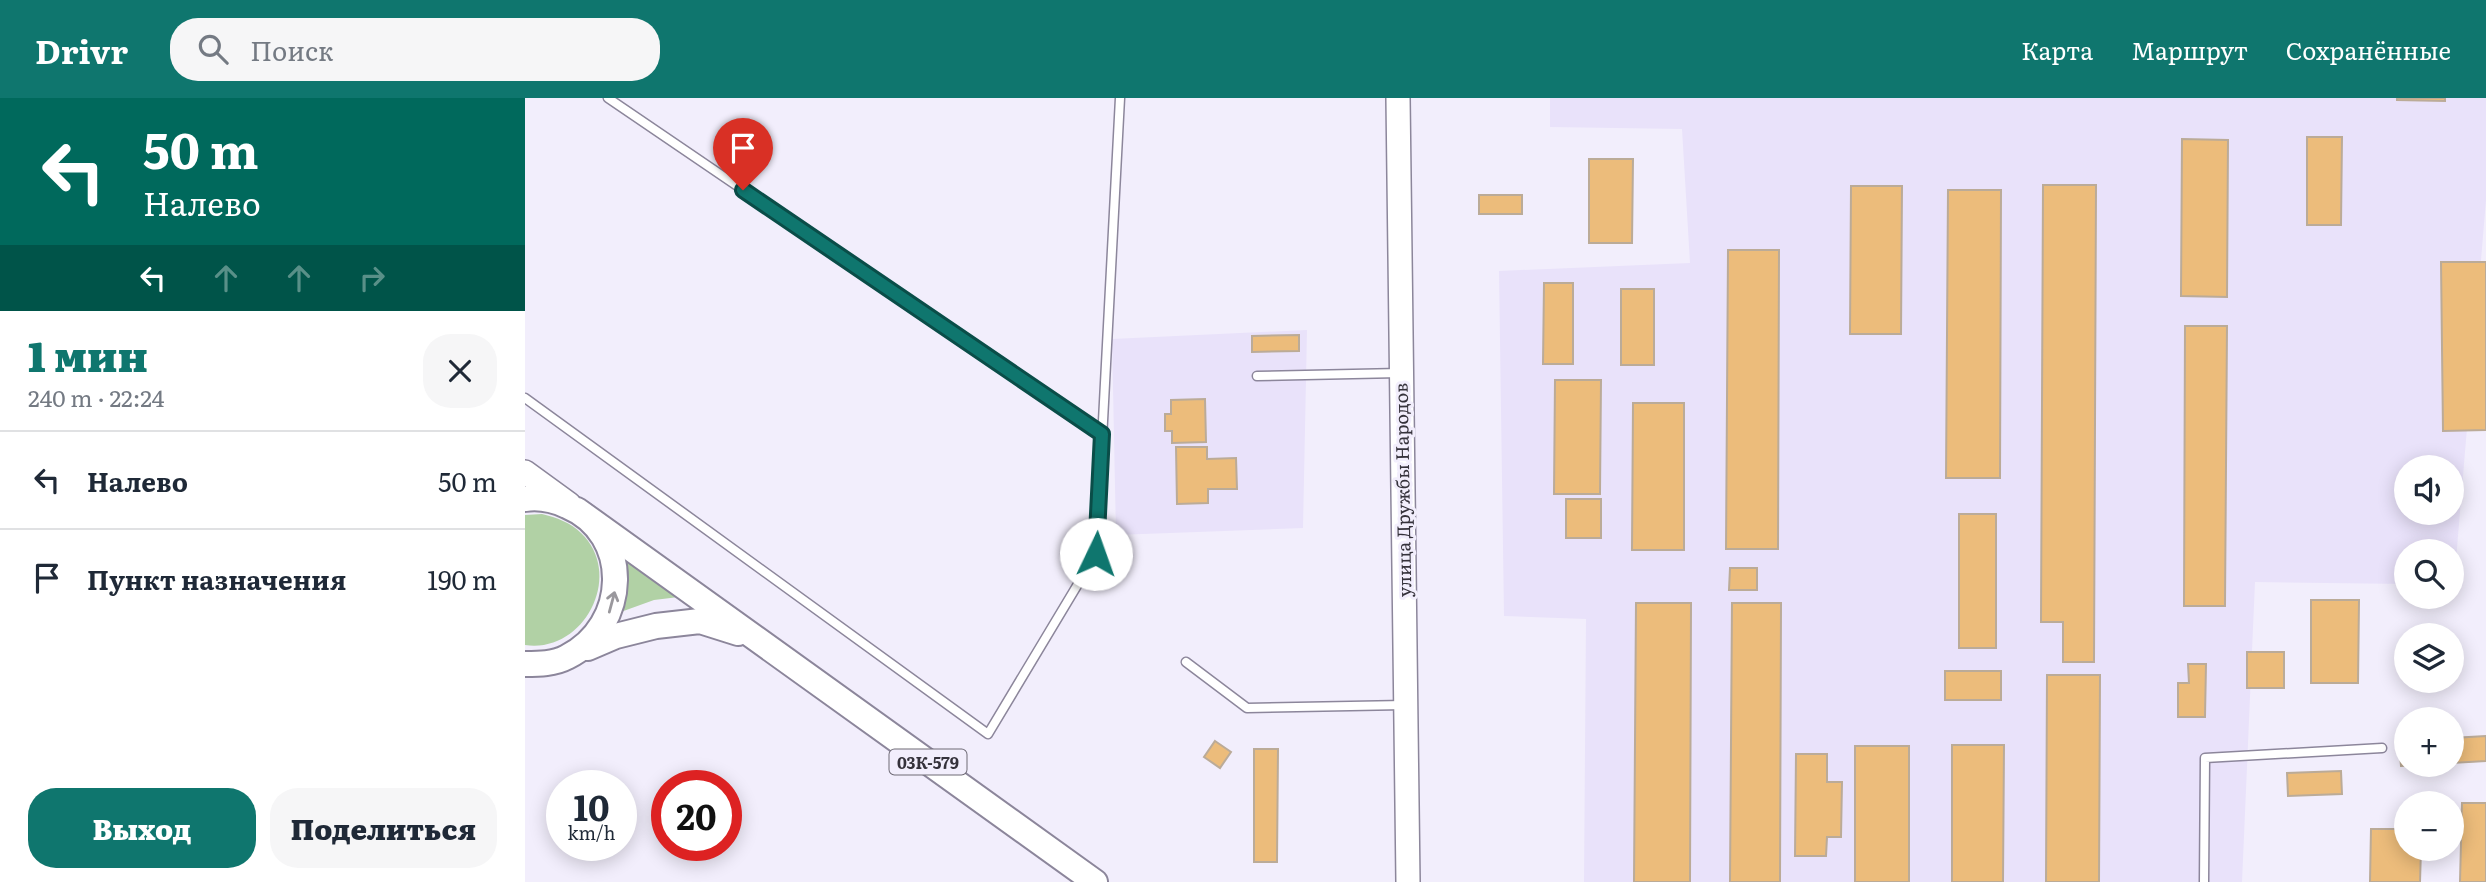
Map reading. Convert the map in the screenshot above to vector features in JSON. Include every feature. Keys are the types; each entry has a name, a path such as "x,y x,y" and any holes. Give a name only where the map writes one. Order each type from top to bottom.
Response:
{"main road":[{"name":"03К-579","path":"525,499 554,500 577,510 1095,882"},
{"name":"03К-579","path":"566,658 589,643 605,622 615,597 616,570 608,545 593,523 577,510"},
{"name":"03К-579","path":"525,664 545,664 566,658 616,636 656,626 700,621 762,641"}],"street":[{"name":"улица Дружбы Народов","path":"1398,98 1408,882"},
{"path":"525,471 577,510"}],"lane":[{"path":"608,98 1102,434"},
{"path":"525,398 988,734 1096,554 1120,98"},
{"path":"1257,376 1400,373"},
{"path":"1187,662 1247,708 1404,705"},
{"path":"2204,882 2205,758 2382,748"}],"shaded area":[{"path":"1550,98 2486,98 2486,200 2464,464 2464,455 2394,455 2394,525 2459,525 2458,539 2394,539 2394,584 2255,582 2242,882 1584,882 1586,619 1504,616 1499,271 1690,263 1682,129 1550,127"},
{"path":"1307,330 1303,528 1116,535 1112,339"}],"green space":[{"path":"542,514 572,526 594,550 599,569 598,589 592,608 580,625 565,637 546,644 525,645 525,515"},
{"path":"623,551 687,596 654,600 618,613"}],"building":[{"path":"2445,98 2445,101 2397,100"},
{"path":"2307,137 2342,137 2341,225 2307,225"},
{"path":"2182,139 2228,140 2227,297 2181,296"},
{"path":"1589,159 1633,159 1632,243 1589,243"},
{"path":"2043,185 2096,185 2094,662 2063,662 2063,622 2041,622"},
{"path":"1851,186 1902,186 1901,334 1850,334"},
{"path":"1948,190 2001,190 2000,478 1946,478"},
{"path":"1479,195 1522,195 1522,214 1479,214"},
{"path":"1728,250 1779,250 1778,549 1726,549"},
{"path":"2441,262 2486,262 2486,430 2443,431"},
{"path":"1544,283 1573,283 1573,364 1543,364"},
{"path":"1621,289 1654,289 1654,365 1621,365"},
{"path":"2185,326 2227,326 2225,606 2184,606"},
{"path":"1299,335 1299,351 1252,352 1252,336"},
{"path":"1555,380 1601,380 1600,494 1554,494"},
{"path":"1205,399 1206,442 1172,443 1172,431 1165,431 1165,414 1171,414 1171,400"},
{"path":"1633,403 1684,403 1684,550 1632,550"},
{"path":"1176,447 1207,447 1207,459 1236,458 1237,489 1208,489 1208,503 1177,504"},
{"path":"1566,499 1601,499 1601,538 1566,538"},
{"path":"1959,514 1996,514 1996,648 1959,648"},
{"path":"1730,568 1757,568 1757,590 1729,590"},
{"path":"2311,600 2359,600 2358,683 2311,683"},
{"path":"1636,603 1691,603 1690,882 1634,882"},
{"path":"1732,603 1781,603 1780,882 1730,882"},
{"path":"2247,652 2284,652 2284,688 2247,688"},
{"path":"2188,664 2206,664 2205,717 2178,717 2178,683 2189,683"},
{"path":"1945,671 2001,671 2001,700 1945,700"},
{"path":"2047,675 2100,675 2099,882 2046,882"},
{"path":"2486,736 2486,761 2464,762 2464,737"},
{"path":"1215,741 1231,752 1220,768 1204,757"},
{"path":"1952,745 2004,745 2003,882 1952,882"},
{"path":"1855,746 1909,746 1909,882 1855,882"},
{"path":"1254,749 1278,749 1277,862 1254,862"},
{"path":"1796,754 1827,754 1827,782 1842,782 1841,837 1827,837 1826,856 1795,856"},
{"path":"2341,771 2342,794 2288,796 2287,773"},
{"path":"2464,803 2486,803 2486,882 2460,882 2461,861 2464,861"},
{"path":"2371,829 2394,829 2394,861 2421,861 2420,882 2370,882"}],"route":[{"path":"743,190 1102,434 1096,554"}]}
